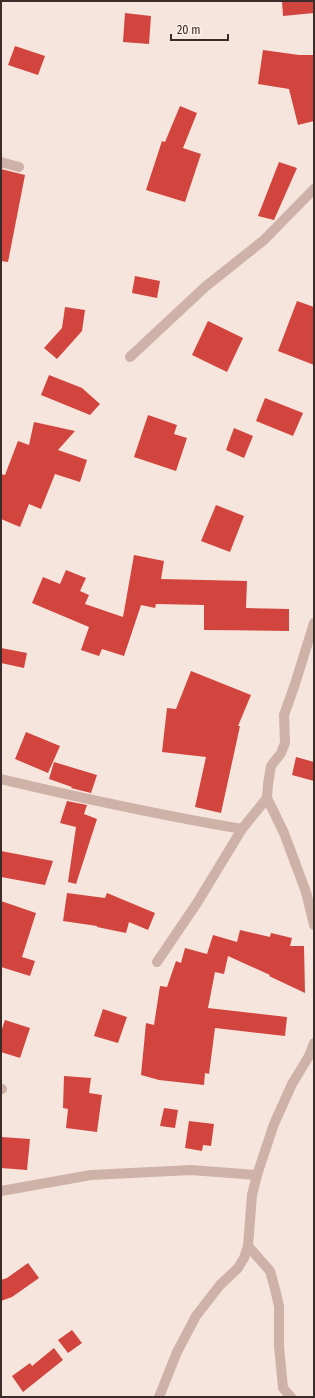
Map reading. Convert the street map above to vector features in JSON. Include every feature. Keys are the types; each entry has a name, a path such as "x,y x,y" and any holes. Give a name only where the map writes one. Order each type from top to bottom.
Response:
{"street":[{"path":"1,162 19,167"},
{"path":"130,356 205,287 264,240 314,189"},
{"path":"314,624 284,715 285,743 281,753 271,766 267,798 284,833 306,892 314,925"},
{"path":"1,779 126,807 242,829"},
{"path":"157,962 197,903 242,829 267,798"},
{"path":"159,1397 177,1352 196,1316 220,1285 238,1268 244,1258 248,1246 252,1195 257,1175 274,1124 292,1084 309,1056 314,1043"},
{"path":"1,1191 91,1175 190,1170 257,1175"},
{"path":"248,1246 270,1271 279,1306 279,1346 284,1388 291,1397"}],"building":[{"path":"282,1 314,1 314,13 283,16"},
{"path":"125,13 151,16 149,44 123,42"},
{"path":"15,46 45,56 38,75 8,65"},
{"path":"263,50 299,55 314,55 314,121 298,125 289,89 258,84"},
{"path":"180,106 197,113 183,148 201,154 185,202 146,190 162,141 165,142"},
{"path":"279,162 297,168 274,220 258,216"},
{"path":"1,169 25,175 8,262 1,261"},
{"path":"135,276 160,281 157,298 132,293"},
{"path":"297,301 314,307 314,365 278,351"},
{"path":"65,307 85,310 82,331 57,359 44,348 62,328"},
{"path":"208,321 243,338 227,372 192,355"},
{"path":"49,375 82,388 100,404 90,415 41,395"},
{"path":"265,398 303,413 293,436 256,421"},
{"path":"148,415 177,425 174,434 187,438 176,471 134,457"},
{"path":"34,422 75,431 58,450 87,460 80,482 55,474 41,509 29,504 20,527 1,519 1,474 5,475 18,441 29,445"},
{"path":"234,428 253,436 244,458 226,450"},
{"path":"216,505 244,516 230,552 201,541"},
{"path":"134,555 164,561 161,579 247,581 246,608 289,609 289,631 204,630 204,605 156,604 155,608 141,605 124,656 102,649 99,656 81,650 89,627 32,603 43,577 60,584 66,570 86,578 80,591 89,595 85,604 123,617"},
{"path":"1,648 27,653 24,668 1,663"},
{"path":"191,671 251,695 238,726 240,726 221,813 195,807 206,757 162,752 167,708 176,709"},
{"path":"26,732 60,746 48,773 15,759"},
{"path":"296,757 314,762 314,781 292,775"},
{"path":"54,762 97,775 91,793 71,788 72,787 49,779"},
{"path":"67,801 87,805 84,814 97,819 76,884 68,882 76,827 60,823"},
{"path":"1,851 53,861 45,885 1,877"},
{"path":"67,893 105,898 107,893 155,913 148,930 129,922 126,933 97,926 63,921"},
{"path":"1,901 36,913 22,957 35,961 30,976 1,967"},
{"path":"240,930 270,937 271,933 292,938 290,946 304,946 305,993 228,956 224,974 215,972 208,1008 287,1017 285,1036 215,1028 209,1074 205,1073 204,1085 159,1080 141,1075 146,1023 154,1025 160,986 167,987 176,961 181,963 185,948 207,954 213,935 237,942"},
{"path":"103,1009 127,1017 118,1043 94,1036"},
{"path":"5,1020 30,1028 20,1058 1,1052 1,1032"},
{"path":"64,1076 91,1078 89,1093 102,1095 97,1132 66,1128 68,1109 63,1108"},
{"path":"164,1108 178,1110 175,1128 160,1126"},
{"path":"189,1121 214,1124 211,1146 203,1145 202,1151 185,1148"},
{"path":"1,1137 30,1139 27,1170 1,1168"},
{"path":"28,1263 39,1278 12,1297 1,1301 1,1280 7,1278"},
{"path":"72,1330 82,1343 68,1353 58,1340"},
{"path":"54,1348 63,1360 23,1392 12,1376 30,1363 32,1366"}]}
